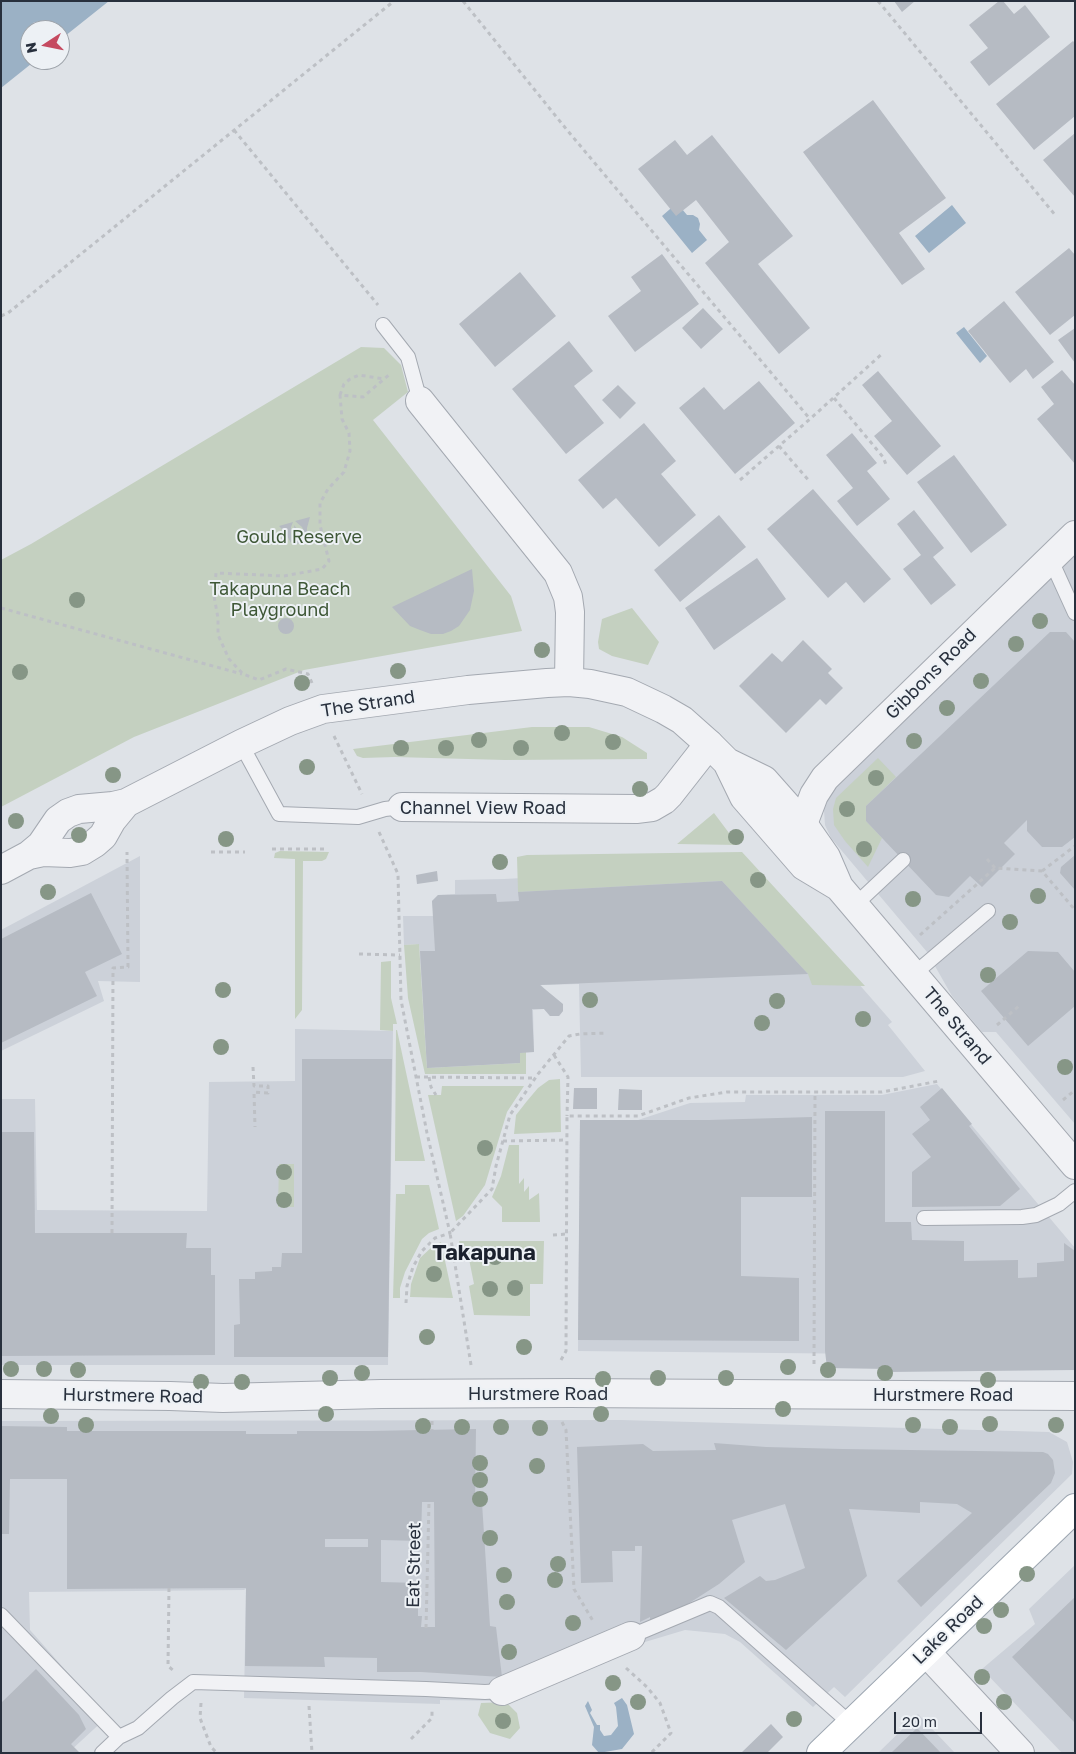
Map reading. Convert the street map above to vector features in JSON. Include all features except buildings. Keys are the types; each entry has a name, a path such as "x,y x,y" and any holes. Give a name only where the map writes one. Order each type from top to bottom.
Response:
{"main road":[{"name":"Lake Road","path":"821,1753 1075,1508"}],"street":[{"path":"420,401 558,573 568,597 570,612 569,682"},
{"name":"Gibbons Road","path":"803,824 814,795 825,778 1050,558 1075,536"},
{"name":"The Strand","path":"1,870 29,855 41,845 58,820 68,813 79,808 113,806 126,803 241,744 290,721 323,709 468,690 547,683 569,682 590,684 627,692 682,720 718,753 764,780 803,824 826,857 847,896 1075,1165"},
{"name":"The Strand","path":"718,753 744,797 804,866 847,896"},
{"name":"Channel View Road","path":"402,807 636,809 652,807 664,800 718,753"},
{"name":"The Strand","path":"29,855 43,852 70,854 82,851 103,836 112,820 126,803"},
{"name":"Hurstmere Road","path":"1,1394 223,1398 380,1394 561,1393 1075,1396"},
{"path":"502,1690 631,1636"},
{"path":"926,1652 1020,1753"}],"lane":[{"path":"383,324 408,357 420,401"},
{"path":"1050,558 1070,593 1075,613"},
{"name":"Channel View Road","path":"241,744 280,814 358,817 385,809 402,807"},
{"path":"847,896 903,860"},
{"path":"914,974 988,911"},
{"path":"924,1218 1022,1217 1036,1214 1059,1204 1075,1191"},
{"path":"631,1636 710,1603 719,1607 851,1724"},
{"path":"2,1615 119,1737"},
{"path":"102,1753 119,1737 138,1728 193,1682 485,1692 502,1690"}],"path":[{"path":"1,316 8,313 394,1"},
{"path":"463,1 567,130 810,420"},
{"path":"878,1 1056,216"},
{"path":"234,130 381,308"},
{"path":"740,480 810,420 883,353"},
{"path":"340,395 363,397 393,371"},
{"path":"244,674 229,658 218,635 218,618 214,596 216,573 284,576 322,569 329,561 320,525 320,503 328,488 344,472 350,451 349,433 341,412 340,395 344,384 359,375 384,379"},
{"path":"834,398 883,457 887,467"},
{"path":"779,446 810,482"},
{"path":"1,608 260,680 286,669 308,674 313,685"},
{"path":"330,728 365,799"},
{"path":"378,829 398,874 401,1000 450,1233 471,1366"},
{"path":"112,1233 113,968 128,967 127,844"},
{"path":"1042,871 1075,846"},
{"path":"272,849 328,849"},
{"path":"211,852 246,852"},
{"path":"987,859 994,868"},
{"path":"359,954 400,955"},
{"path":"997,1025 1019,1006"},
{"path":"406,1303 407,1286 413,1267 422,1250 435,1238 450,1233 492,1189 496,1166 510,1115 534,1078 569,1036 607,1034"},
{"path":"554,1055 568,1077 566,1351 561,1360"},
{"path":"253,1067 254,1086 268,1086 268,1092 254,1092 255,1127"},
{"path":"416,1077 534,1078"},
{"path":"429,1077 431,1087 436,1095"},
{"path":"568,1116 638,1116 689,1098 726,1092 882,1092 939,1081"},
{"path":"1063,1100 1075,1090"},
{"path":"814,1364 815,1092"},
{"path":"503,1141 567,1140"},
{"path":"553,1235 566,1234"},
{"path":"566,1430 574,1589 598,1629"},
{"name":"Eat Street","path":"426,1628 429,1502"},
{"path":"624,1665 647,1687 660,1703 671,1733 651,1753"},
{"path":"307,1686 312,1753"},
{"path":"411,1739 432,1718 433,1698 426,1689"}],"shaded area":[{"path":"1075,555 1075,1124 996,1032 982,1032 952,996 927,952 831,838 825,825 824,810 826,797 831,787"},
{"path":"140,856 140,982 98,981 104,1001 1,1051 1,930"},
{"path":"745,866 816,935 892,1022 888,1025 925,1071 903,1077 581,1077 579,984 541,985 563,1011 559,1016 550,1016 544,1009 533,1010 534,1052 526,1052 520,1063 427,1068 419,944 404,945 403,916 434,916 432,901 438,895 455,894 455,880"},
{"path":"295,1029 393,1031 388,1365 1,1365 1,1099 35,1099 37,1210 207,1211 209,1082 295,1081"},
{"path":"937,1084 1075,1248 1075,1356 578,1351 580,1120 638,1120 690,1103 745,1102 746,1095 882,1095"},
{"path":"621,1420 1049,1432 1067,1442 1073,1462 1072,1474 845,1697 834,1687 813,1707 740,1642 725,1634 685,1630 645,1642 503,1701 440,1700 440,1704 244,1698 246,1589 29,1592 30,1630 107,1717 68,1753 1,1753 1,1421"},
{"path":"1075,1565 1075,1753 1062,1753 982,1669 1035,1624 1029,1609"},
{"path":"918,1714 955,1753 878,1753"}],"green space":[{"name":"Gould Reserve","path":"361,347 384,348 401,365 408,392 373,420 511,596 522,631 304,670 134,737 1,807 1,560 31,544"},
{"path":"632,608 659,642 648,665 612,656 599,649 598,642 602,619"},
{"path":"532,727 589,727 622,737 647,753 647,759 363,758 357,756 353,749"},
{"path":"878,758 896,777 866,806 866,821 882,838 868,867 845,841 834,825 833,809 836,798"},
{"path":"714,813 738,845 677,844"},
{"path":"280,851 329,852 326,859 322,861 303,861 302,1010 295,1019 295,859 274,858 275,853"},
{"path":"742,852 865,986 812,985 808,974 722,881 518,892 517,857 527,855"},
{"path":"419,944 427,1068 520,1063 520,1053 526,1052 526,1074 425,1074 408,998 404,945"},
{"path":"391,961 391,998 397,1024 393,1024 393,1031 380,1030 381,962"},
{"path":"397,1030 425,1161 395,1161"},
{"path":"560,1079 561,1132 514,1134 516,1115 527,1101 538,1088 549,1080"},
{"path":"442,1086 524,1086 507,1112 485,1185 463,1216 456,1221 428,1095 441,1095"},
{"path":"509,1145 519,1145 519,1184 524,1178 524,1192 529,1186 529,1200 539,1193 540,1222 502,1222 502,1207 492,1197 501,1176"},
{"path":"279,1164 294,1164 294,1207 278,1207"},
{"path":"405,1185 429,1185 439,1229 429,1233 422,1239 405,1272 400,1288 400,1298 393,1298 396,1194 405,1194"},
{"path":"459,1241 544,1241 543,1284 530,1284 530,1316 474,1315 469,1286 474,1284 468,1254 462,1256"},
{"path":"441,1242 453,1298 410,1297 411,1284 420,1258 434,1245"},
{"path":"506,1702 517,1713 520,1728 510,1739 490,1733 478,1715 481,1703"}],"water":[{"path":"1,1 109,1 70,32 70,20 20,20 20,70 24,70 1,88"},
{"path":"677,203 687,215 693,215 698,218 699,230 707,240 692,253 662,216"},
{"path":"952,205 966,223 929,253 915,236"},
{"path":"964,327 987,356 980,363 956,333"},
{"path":"622,1698 627,1705 634,1734 622,1749 599,1753 592,1745 594,1727 585,1706 588,1701 592,1710 590,1713 597,1725 600,1725 600,1730 604,1736 611,1735 618,1726 614,1703"}],"district":[{"name":"Takapuna","path":"484,1253"}],"park label":[{"name":"Takapuna Beach Playground","path":"280,599"}]}
